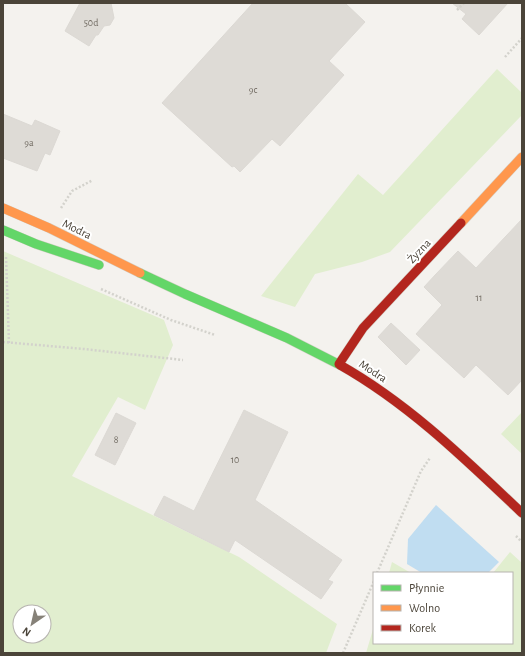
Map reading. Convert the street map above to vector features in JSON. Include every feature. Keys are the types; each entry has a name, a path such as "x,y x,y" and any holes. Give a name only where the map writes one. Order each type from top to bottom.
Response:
{"street":[{"name":"Żyzna","path":"339,364 363,328 522,158"},
{"name":"Modra","path":"3,208 43,225 184,294 286,338 339,364 384,392 419,419 445,441 522,513"},
{"name":"Modra","path":"3,230 36,244 184,294"}],"path":[{"path":"457,10 464,3"},
{"path":"505,57 522,38"},
{"path":"61,209 72,191 93,180"},
{"path":"6,255 9,343"},
{"path":"95,287 178,322 220,337"},
{"path":"3,342 183,360"},
{"path":"377,572 421,471 445,441"},
{"path":"426,454 434,461"},
{"path":"511,531 522,542"},
{"path":"343,653 373,583"}],"green space":[{"path":"497,69 522,93 522,115 390,252 362,262 315,274 295,307 261,296 358,174 383,195"},
{"path":"3,251 164,320 173,345 145,410 118,397 72,476 239,557 337,624 326,653 3,653"},
{"path":"522,412 522,454 501,434"},
{"path":"510,552 522,563 522,653 366,653 373,629 373,644 513,644 513,572 494,572"},
{"path":"392,562 409,572 389,572"}],"water":[{"path":"436,505 499,562 489,572 420,572 407,564 408,539"}],"building":[{"path":"80,3 111,3 114,18 110,25 104,26 89,46 65,31"},
{"path":"253,3 345,3 365,22 329,61 344,75 280,146 272,139 240,172 234,166 232,167 162,103"},
{"path":"452,3 508,3 479,35 462,19 466,14"},
{"path":"3,114 32,126 35,120 60,131 50,155 45,153 37,171 3,158"},
{"path":"522,219 522,380 508,395 476,365 464,378 416,334 442,305 424,287 458,251 476,268"},
{"path":"391,323 420,350 406,365 378,337"},
{"path":"244,410 288,432 255,500 342,560 328,580 333,582 321,599 235,540 229,552 154,515 164,496 194,511"},
{"path":"116,413 136,423 115,465 95,455"}],"traffic: fast":[{"path":"3,230 36,244 99,265"},
{"path":"140,273 287,338 340,365"}],"traffic: slow":[{"path":"461,223 522,157"},
{"path":"3,208 49,228 140,273"}],"traffic: jam":[{"path":"339,364 363,328 461,223"},
{"path":"340,365 390,397 436,433 522,513"}]}
